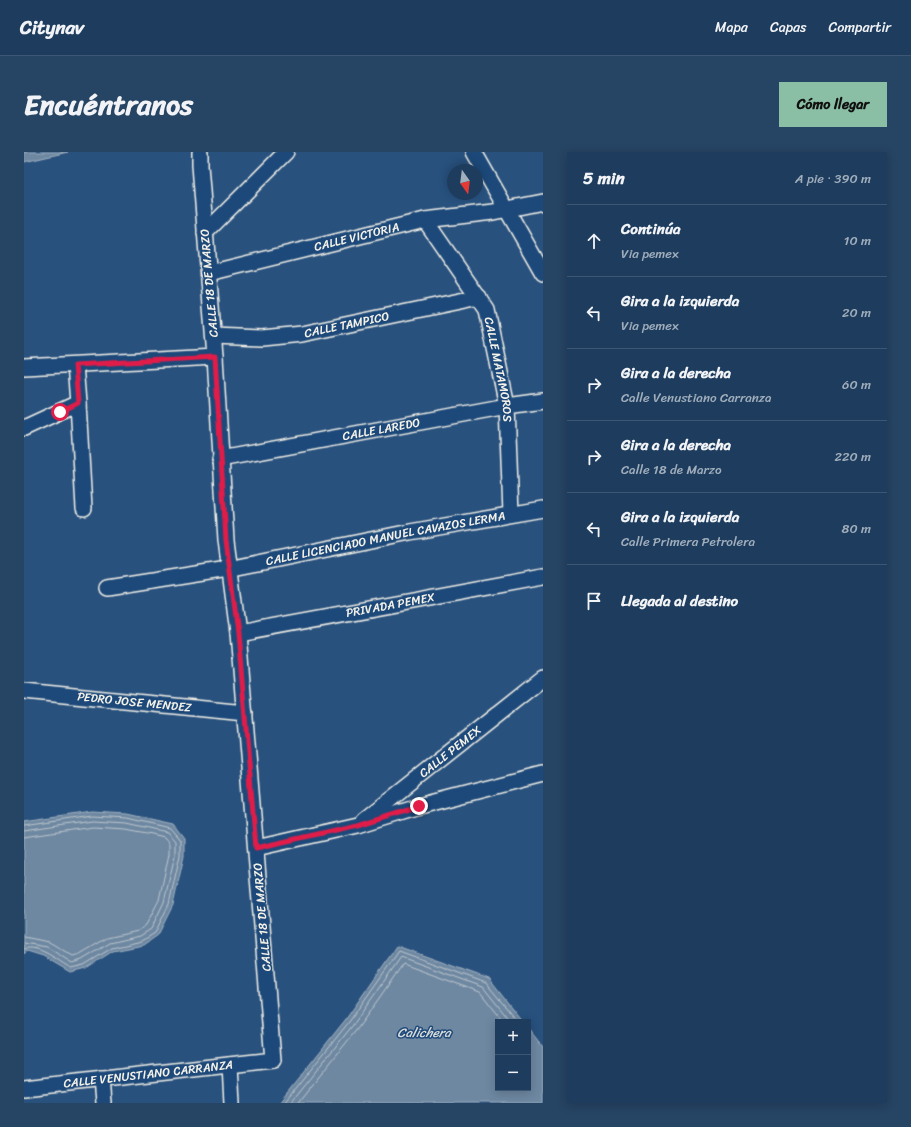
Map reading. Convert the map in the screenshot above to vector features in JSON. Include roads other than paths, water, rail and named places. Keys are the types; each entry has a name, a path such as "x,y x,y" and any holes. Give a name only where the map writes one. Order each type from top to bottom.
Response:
{"street":[{"name":"CALLE 18 DE MARZO","path":"200,152 205,234 214,336 220,459 228,569 238,633 273,1060"},
{"path":"205,234 286,152"},
{"path":"474,152 543,273"},
{"name":"CALLE VICTORIA","path":"209,273 425,220 507,209 543,202"},
{"name":"CALLE MATAMOROS","path":"425,220 487,310 507,406 511,514"},
{"name":"CALLE TAMPICO","path":"214,336 262,338 302,334 479,297"},
{"path":"24,367 215,357"},
{"path":"75,365 84,508"},
{"name":"CALLE LAREDO","path":"220,459 507,406 543,401"},
{"path":"24,428 78,403"},
{"name":"CALLE LICENCIADO MANUEL CAVAZOS LERMA","path":"107,588 228,569 543,509"},
{"name":"PRIVADA PEMEX","path":"238,633 543,577"},
{"name":"CALLE PEMEX","path":"358,825 543,678"},
{"name":"PEDRO JOSE MENDEZ","path":"24,691 245,713"},
{"path":"256,848 358,825 419,806 543,774"},
{"name":"CALLE VENUSTIANO CARRANZA","path":"24,1088 273,1060"},
{"path":"230,1065 232,1103"},
{"path":"102,1079 103,1103"}],"water":[{"path":"24,152 68,152 24,162"},
{"path":"92,812 128,814 173,824 184,838 184,856 173,905 158,935 144,945 113,951 86,968 70,972 43,956 27,951 24,954 24,822"},
{"name":"Calichera","path":"397,946 489,979 521,1019 495,1019 495,1091 531,1091 531,1032 543,1047 543,1103 279,1103 346,1019"}]}
